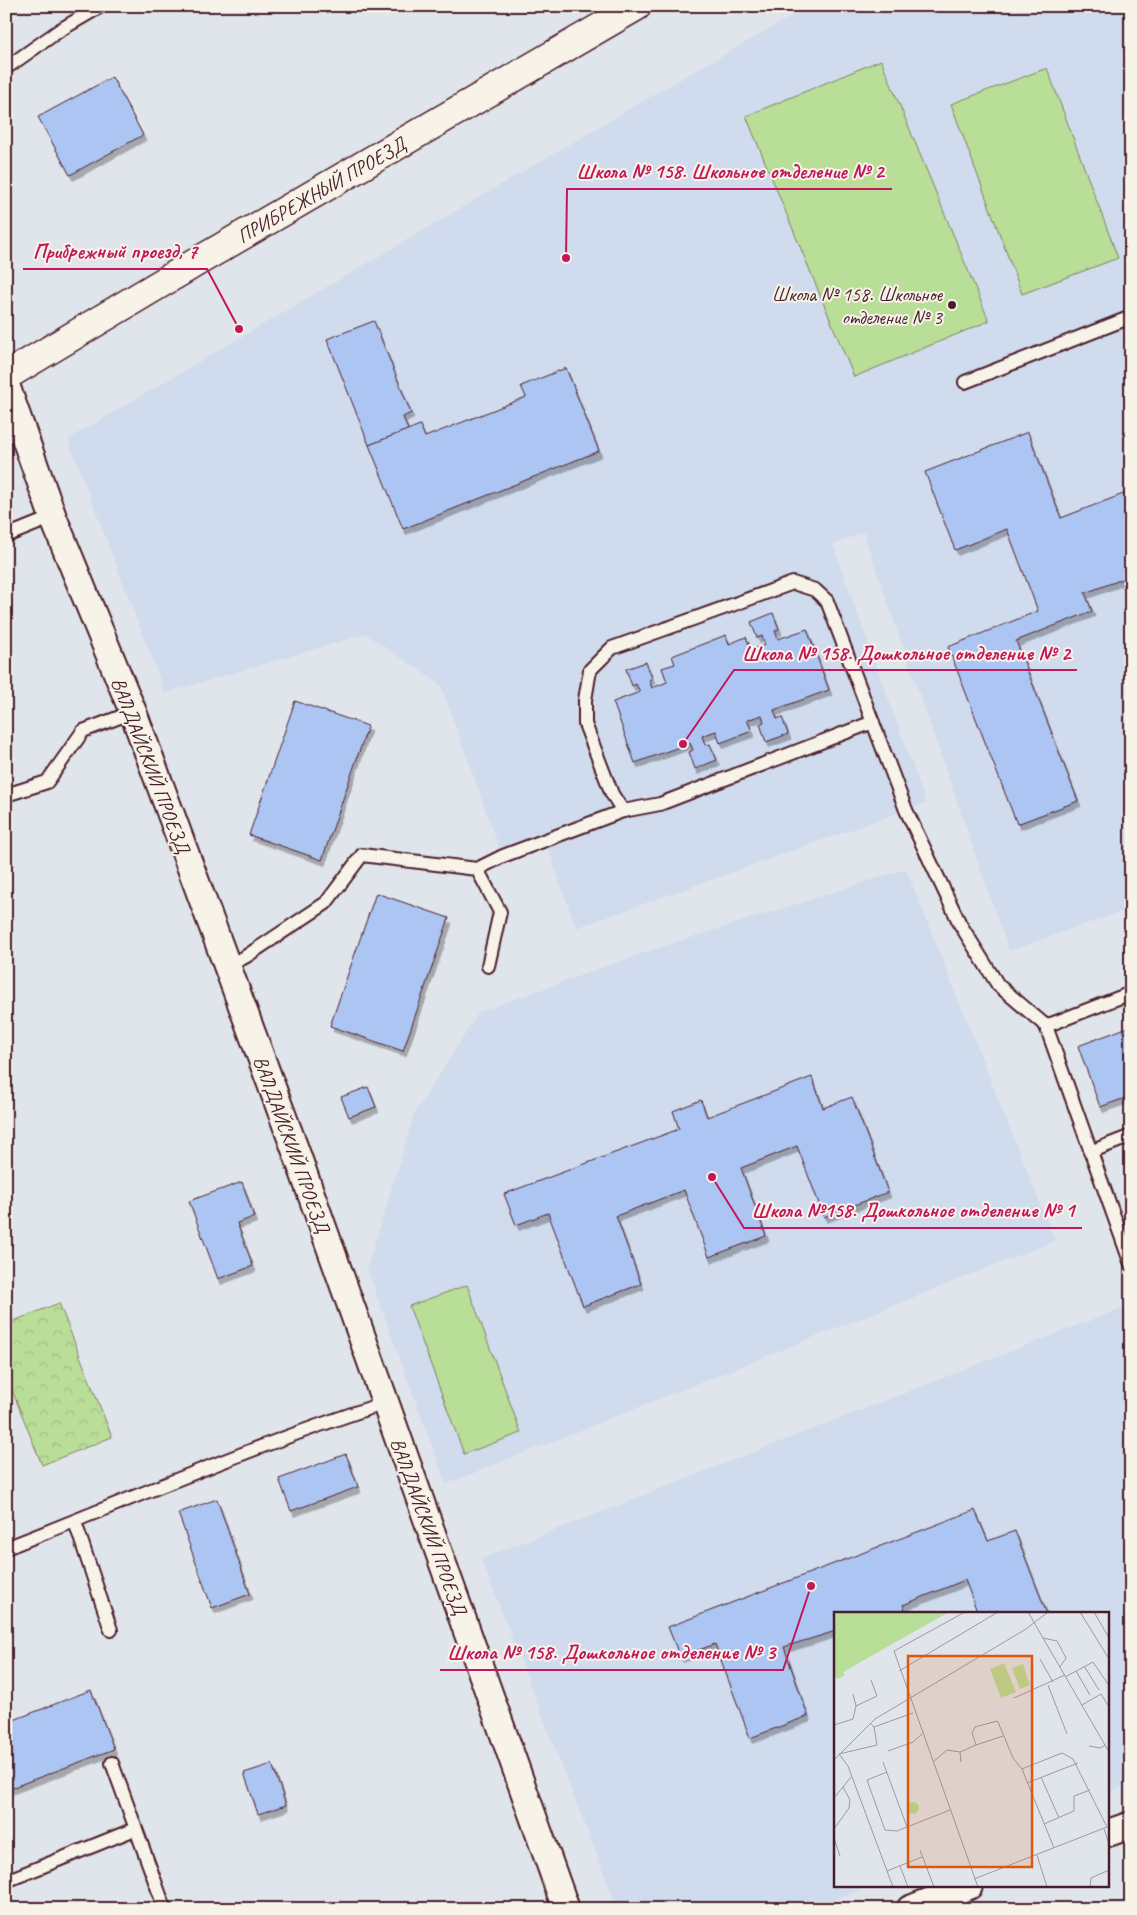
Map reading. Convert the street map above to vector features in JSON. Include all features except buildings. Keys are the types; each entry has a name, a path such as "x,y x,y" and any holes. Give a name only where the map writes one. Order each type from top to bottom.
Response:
{"street":[{"name":"ПРИБРЕЖНЫЙ ПРОЕЗД","path":"6,376 208,255 638,6"},
{"name":"ВАЛДАЙСКИЙ ПРОЕЗД","path":"6,385 53,517 132,712 295,1149 566,1909"},
{"path":"1110,1832 1131,1825"},
{"path":"910,1909 964,1888"}],"lane":[{"path":"6,68 60,30 101,6"},
{"path":"965,382 1131,317"},
{"path":"6,536 53,517"},
{"path":"623,811 612,794 585,724 585,700 590,670 612,648 793,583 815,590 827,601 906,810 960,924 998,985 1046,1026 1131,1264"},
{"path":"6,796 47,782 83,731 132,712"},
{"path":"227,966 245,957 326,903 362,855 478,869 502,856 623,811 660,804 873,722"},
{"path":"478,869 500,912 488,966"},
{"path":"1046,1026 1131,993"},
{"path":"1090,1152 1131,1136"},
{"path":"6,1548 341,1417 385,1404"},
{"path":"75,1522 111,1630"},
{"path":"112,1763 165,1909"},
{"path":"6,1881 135,1829"}],"shaded area":[{"path":"810,6 1131,6 1131,908 1009,951 863,532 833,545 926,803 576,928 547,846 504,862 441,685 366,634 165,693 68,439 684,77"},
{"path":"906,869 1055,1241 446,1484 367,1269 414,1114 479,1012 646,952"},
{"path":"1127,1306 1131,1315 1131,1784 1110,1791 1110,1612 834,1612 834,1888 864,1888 812,1909 618,1909 481,1559"}],"green space":[{"path":"881,60 989,321 854,377 746,116"},
{"path":"1047,68 1118,258 1022,294 951,104"},
{"path":"467,1285 521,1433 464,1454 409,1306"},
{"path":"59,1303 112,1437 42,1465 6,1375 6,1324"}],"place":[{"name":"Школа № 158. Школьное отделение № 2","path":"566,258"},
{"name":"Школа № 158. Школьное отделение № 3","path":"952,305"},
{"name":"Прибрежный проезд, 7","path":"239,329"},
{"name":"Школа № 158. Дошкольное отделение № 2","path":"683,744"},
{"name":"Школа №158. Дошкольное отделение № 1","path":"712,1177"},
{"name":"Школа № 158. Дошкольное отделение № 3","path":"811,1586"}]}
